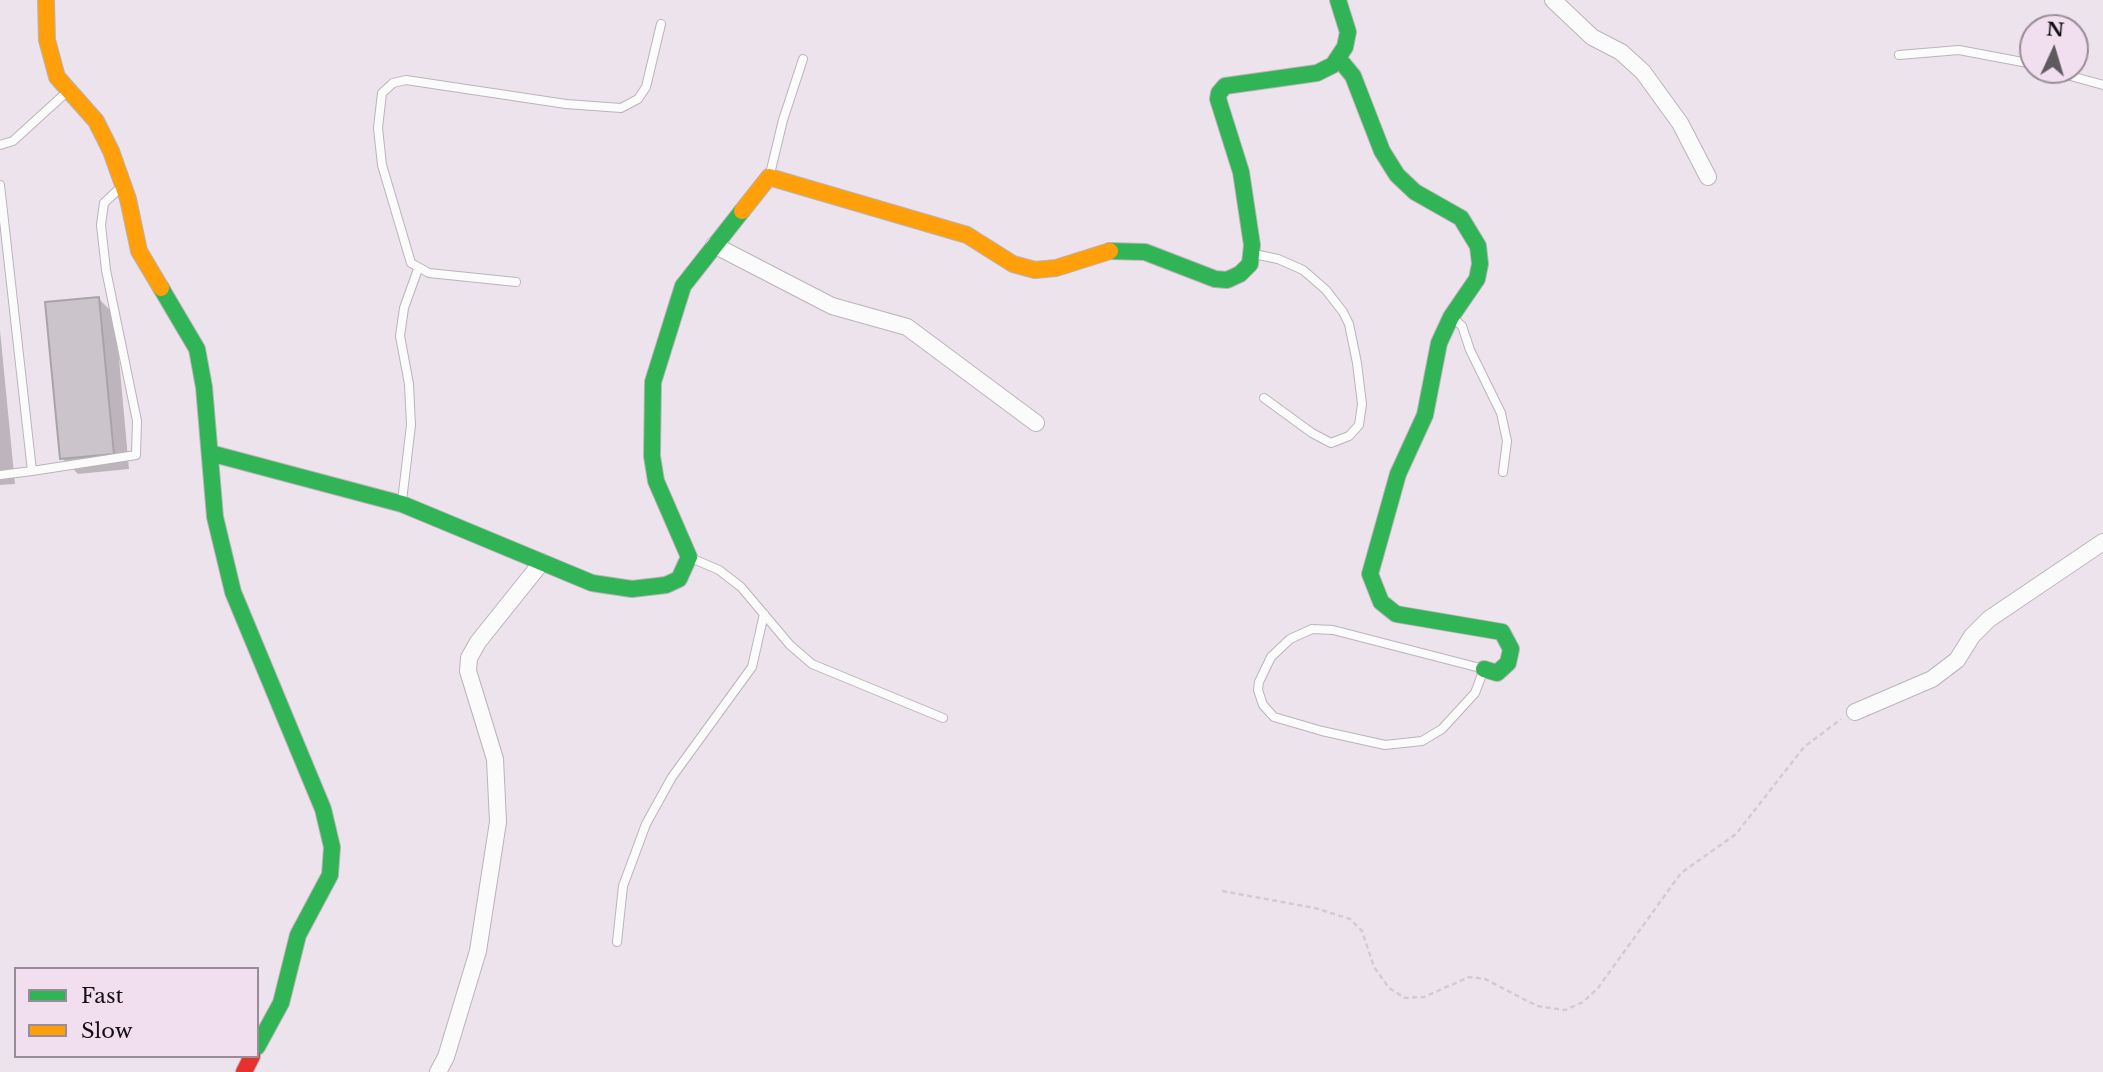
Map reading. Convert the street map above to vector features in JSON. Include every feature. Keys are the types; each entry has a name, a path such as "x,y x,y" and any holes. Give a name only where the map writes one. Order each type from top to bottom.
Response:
{"street":[{"path":"46,0 47,40 57,77 96,121 123,184 139,251 197,349 215,517 233,592 323,809 332,847 330,875 298,935 281,1003 259,1043"},
{"path":"210,453 402,504 592,583 632,589 666,585 679,579 689,557 656,481 652,456 653,382 682,286 769,177 967,235 1013,264 1035,270 1056,268 1115,249 1144,252 1227,280 1240,274 1250,264 1251,253 1241,172 1218,99 1219,93 1225,86 1317,73 1339,59 1348,32 1338,0"},
{"path":"1553,0 1592,37 1621,52 1643,72 1681,123 1708,177"},
{"path":"1339,59 1353,76 1382,151 1397,175 1415,192 1453,211 1474,234 1479,271 1473,287 1451,317 1440,343 1424,415 1404,458 1370,574 1381,602 1396,614 1415,620 1497,629 1502,632 1511,649 1508,663 1497,673 1484,669"},
{"path":"714,245 832,306 907,327 1036,423"},
{"path":"1855,712 1932,679 1957,660 1972,636 1989,619 2103,542"},
{"path":"438,1072 446,1057 478,951 498,822 495,759 468,671 469,658 478,642 542,562"}],"lane":[{"path":"516,282 418,269 408,258 382,165 378,110 382,93 399,81 413,80 566,104 621,108 638,99 646,87 661,24"},
{"path":"1899,55 1959,50 2019,61"},
{"path":"769,177 783,120 803,59"},
{"path":"0,145 13,141 69,90"},
{"path":"0,475 135,455 137,421 106,270 101,225 104,203 123,184"},
{"path":"0,185 32,471"},
{"path":"1251,253 1278,259 1303,270 1326,290 1343,312 1349,324 1357,363 1362,404 1359,425 1349,436 1331,443 1264,398"},
{"path":"402,504 411,425 409,384 400,336 404,308 418,269"},
{"path":"1451,317 1462,326 1470,350 1501,413 1507,441 1503,472"},
{"path":"689,557 719,570 741,587 790,645 824,670 867,684 943,718"},
{"path":"617,942 623,886 646,824 672,777 752,667 764,614"},
{"path":"1312,629 1333,630 1484,669 1475,693 1442,729 1422,741 1398,746 1281,720 1263,705 1258,690 1271,657 1290,639 1312,629"}],"path":[{"path":"1222,891 1315,908 1350,919 1362,931 1374,968 1389,988 1405,998 1424,997 1469,977 1485,979 1537,1006 1565,1010 1583,1002 1598,988 1681,873 1736,834 1804,747 1836,722 1855,712"}],"building":[{"path":"99,297 114,454 60,459 45,302"}],"traffic: fast":[{"path":"1110,251 1145,252 1215,279 1227,280 1240,274 1250,264 1252,245 1241,172 1218,99 1219,93 1225,86 1317,73 1333,65 1345,47 1348,32 1338,0"},
{"path":"1339,59 1353,76 1382,151 1397,175 1415,192 1461,218 1478,246 1480,264 1477,279 1451,317 1439,343 1425,415 1398,474 1370,574 1381,602 1396,614 1502,632 1511,649 1508,663 1497,673 1484,669"},
{"path":"210,453 402,504 592,583 632,589 666,585 679,579 689,557 656,481 652,456 653,382 683,286 742,211"},
{"path":"161,288 197,349 204,387 215,517 233,592 323,809 332,847 330,875 298,935 281,1003 259,1043"}],"traffic: slow":[{"path":"46,0 47,40 57,77 96,121 111,151 128,199 139,251 161,288"},
{"path":"742,211 769,177 967,235 1013,264 1035,270 1056,268 1110,251"}],"traffic: jam":[{"path":"244,1072 251,1058"}]}
